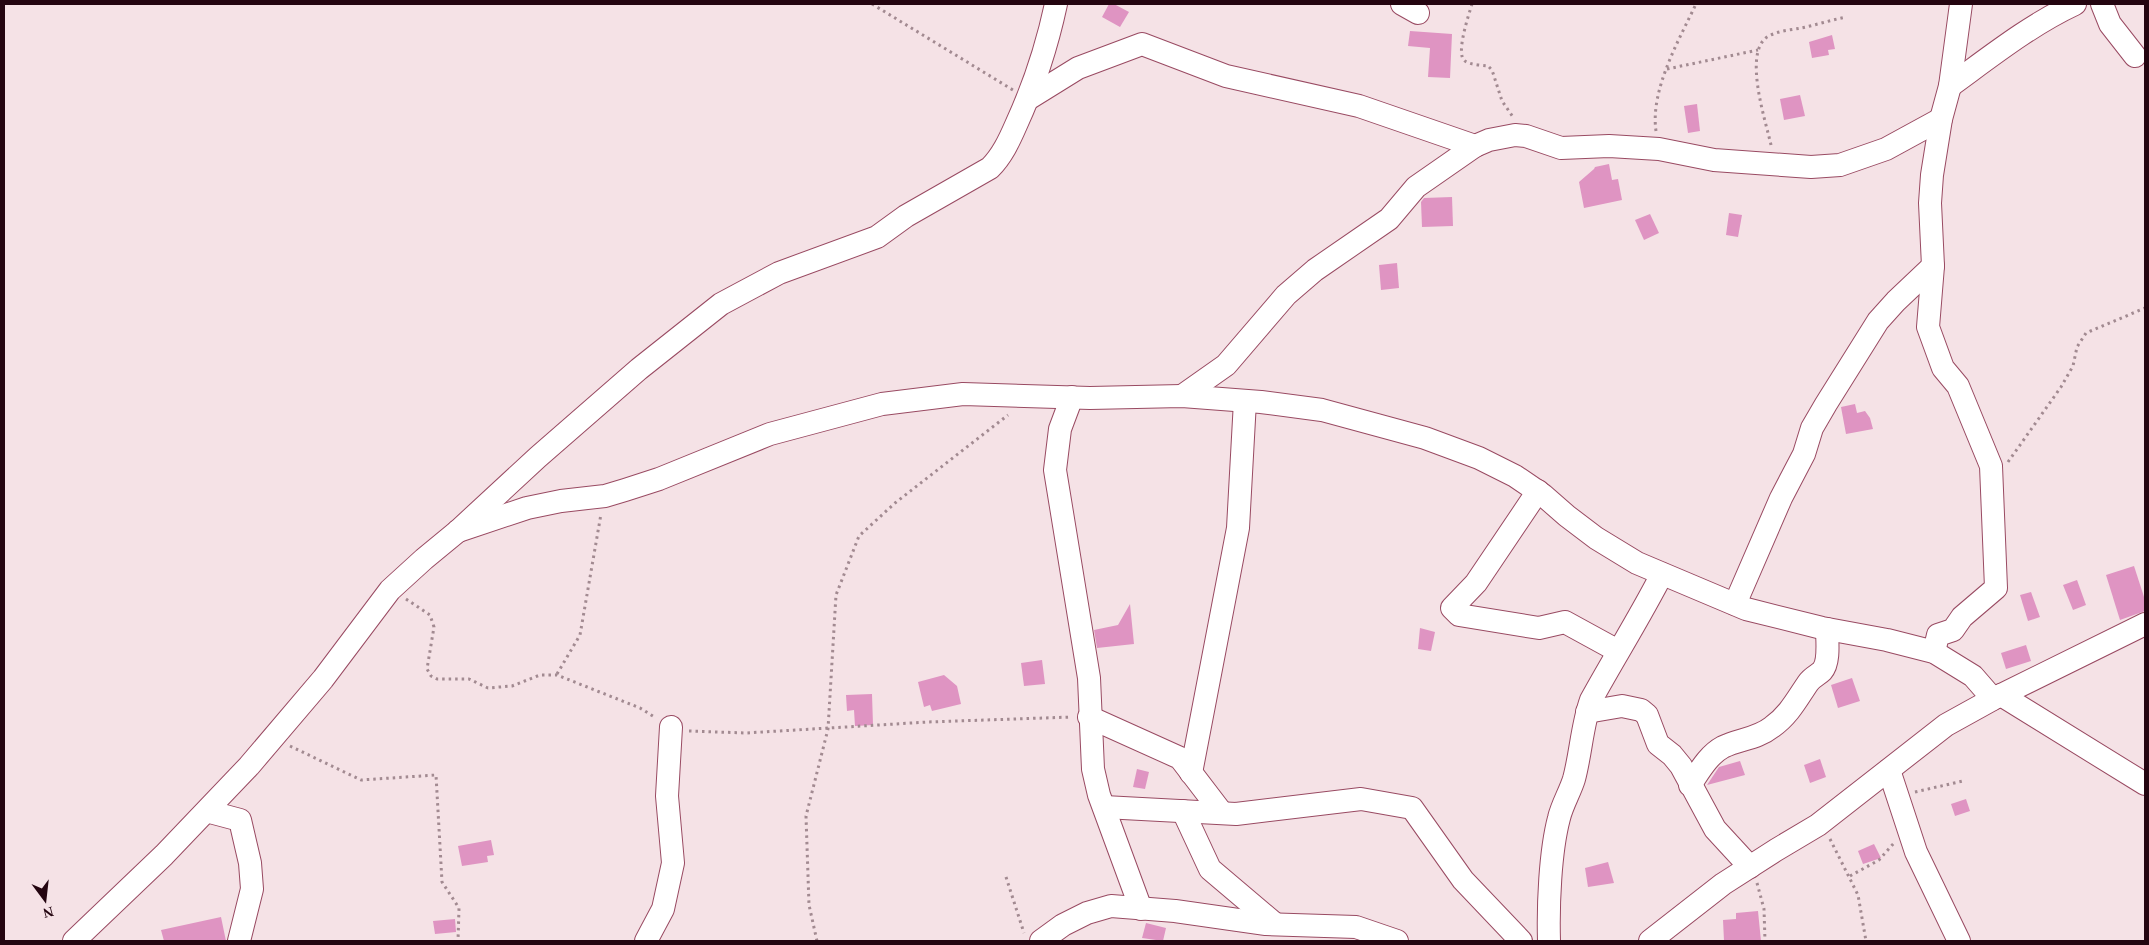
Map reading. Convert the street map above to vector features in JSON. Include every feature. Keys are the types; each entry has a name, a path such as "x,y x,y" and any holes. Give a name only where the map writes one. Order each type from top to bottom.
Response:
{"street":[{"path":"74,941 164,855 249,766 323,679 390,590 424,558 458,531 566,432 639,370 721,304 779,273 877,237 906,216 990,168 999,159 1028,99 1048,40 1056,4"},
{"path":"1934,652 1938,634 1953,630 1962,617 1996,588 1991,466 1958,386 1943,368 1928,327 1933,266 1930,203 1932,176 1941,119 1950,86 1961,4"},
{"path":"1950,86 2011,42 2059,11 2075,4"},
{"path":"2102,4 2110,24 2135,56"},
{"path":"1028,99 1078,68 1142,44 1226,76 1359,106 1475,146"},
{"path":"1182,396 1226,365 1286,296 1315,270 1388,219 1416,187 1475,146 1502,136 1526,136 1561,148 1608,146 1659,149 1714,160 1811,167 1840,165 1886,149 1941,119"},
{"path":"1735,604 1773,515 1802,459 1812,428 1826,404 1878,321 1933,266"},
{"path":"458,531 527,508 561,501 605,496 659,480 770,434 882,404 963,394 1116,398 1182,396 1322,410 1425,438 1479,458 1515,476 1617,553 1735,604 1827,629 1887,640 1934,652 1973,676 1997,697 2145,784"},
{"path":"1072,397 1060,429 1056,470 1089,678 1093,769 1104,807 1141,909"},
{"path":"1192,773 1238,528 1244,401"},
{"path":"1538,492 1476,583 1452,608 1459,615 1539,628 1564,622 1618,651"},
{"path":"1549,941 1548,918 1556,834 1559,818 1573,781 1587,712 1591,700 1646,606 1662,574"},
{"path":"1650,941 1723,884 1822,823 1946,725 1997,697 2145,624"},
{"path":"1690,785 1708,758 1721,748 1754,738 1772,728 1785,716 1802,695 1811,678 1822,670 1826,663 1827,629"},
{"path":"1587,712 1622,706 1641,710 1647,715 1658,744 1672,755 1681,766 1715,829 1750,867"},
{"path":"1090,717 1180,758 1222,813"},
{"path":"646,941 663,909 673,863 667,796 671,727"},
{"path":"1889,770 1916,852 1960,941"},
{"path":"1104,807 1236,814 1361,799 1412,808 1463,880 1521,941"},
{"path":"1183,811 1210,869 1275,924"},
{"path":"210,812 240,820 248,854 252,889 239,941"},
{"path":"1041,941 1063,925 1096,910 1111,906 1175,911 1275,924 1356,927 1397,941"}],"path":[{"path":"872,4 1028,99"},
{"path":"1472,4 1461,48 1462,58 1464,61 1488,66 1492,70 1502,101 1526,136"},
{"path":"1659,149 1655,124 1658,96 1666,70 1696,4"},
{"path":"1776,165 1757,83 1758,50 1762,43 1773,35 1846,17"},
{"path":"1666,70 1758,50"},
{"path":"1991,485 2061,387 2073,366 2077,347 2086,332 2145,308"},
{"path":"817,941 809,905 806,816 828,729 836,595 859,536 895,503 1032,395"},
{"path":"557,675 580,635 605,496"},
{"path":"390,590 430,615 434,627 427,669 431,676 437,678 469,679 488,688 512,686 540,675 557,675 640,708 671,727 694,732 746,734 928,722 1090,717"},
{"path":"273,737 361,780 436,775 442,882 459,908 458,941"},
{"path":"1899,800 1923,790 1963,781"},
{"path":"1822,823 1850,876 1862,907 1866,941"},
{"path":"1850,876 1879,860 1897,839"},
{"path":"1750,867 1760,890 1764,909 1765,941"},
{"path":"1006,877 1026,941"}],"building":[{"path":"1109,4 1114,4 1129,12 1120,27 1102,17"},
{"path":"1410,31 1452,34 1450,78 1428,77 1430,48 1408,46"},
{"path":"1832,35 1835,49 1828,50 1829,55 1812,58 1809,42"},
{"path":"1800,95 1805,116 1784,120 1780,99"},
{"path":"1697,104 1700,131 1688,133 1684,106"},
{"path":"1609,164 1612,180 1618,179 1622,200 1584,208 1579,182 1595,167"},
{"path":"1452,197 1453,226 1422,227 1421,202 1424,198"},
{"path":"1729,213 1742,215 1738,237 1726,235"},
{"path":"1650,214 1659,233 1644,240 1635,220"},
{"path":"1397,263 1399,288 1381,290 1379,265"},
{"path":"1855,404 1857,413 1865,411 1870,418 1873,429 1846,434 1841,407"},
{"path":"2134,566 2145,600 2145,611 2120,620 2106,575"},
{"path":"2077,580 2086,605 2073,610 2063,585"},
{"path":"2031,592 2040,617 2028,621 2020,595"},
{"path":"1130,604 1134,644 1097,648 1094,630 1118,625"},
{"path":"1420,628 1435,632 1431,651 1418,649"},
{"path":"2026,645 2031,661 2006,669 2001,653"},
{"path":"1042,660 1045,684 1024,686 1021,663"},
{"path":"944,675 957,686 961,704 932,711 930,705 924,707 918,682"},
{"path":"1852,678 1860,701 1838,708 1831,685"},
{"path":"872,694 873,725 855,726 854,710 847,711 846,695"},
{"path":"1820,759 1826,777 1810,783 1804,765"},
{"path":"1740,761 1745,775 1707,785 1719,767"},
{"path":"1137,769 1149,772 1145,789 1133,787"},
{"path":"1966,799 1970,811 1955,816 1951,804"},
{"path":"491,840 494,855 487,856 488,862 462,866 458,846"},
{"path":"1874,844 1881,858 1863,864 1858,851"},
{"path":"1608,862 1614,883 1588,887 1585,868"},
{"path":"1758,911 1761,941 1724,941 1723,920 1736,919 1736,913"},
{"path":"221,917 226,941 164,941 161,930"},
{"path":"455,919 456,932 435,934 433,921"},
{"path":"1146,923 1166,928 1163,941 1142,938"}]}
